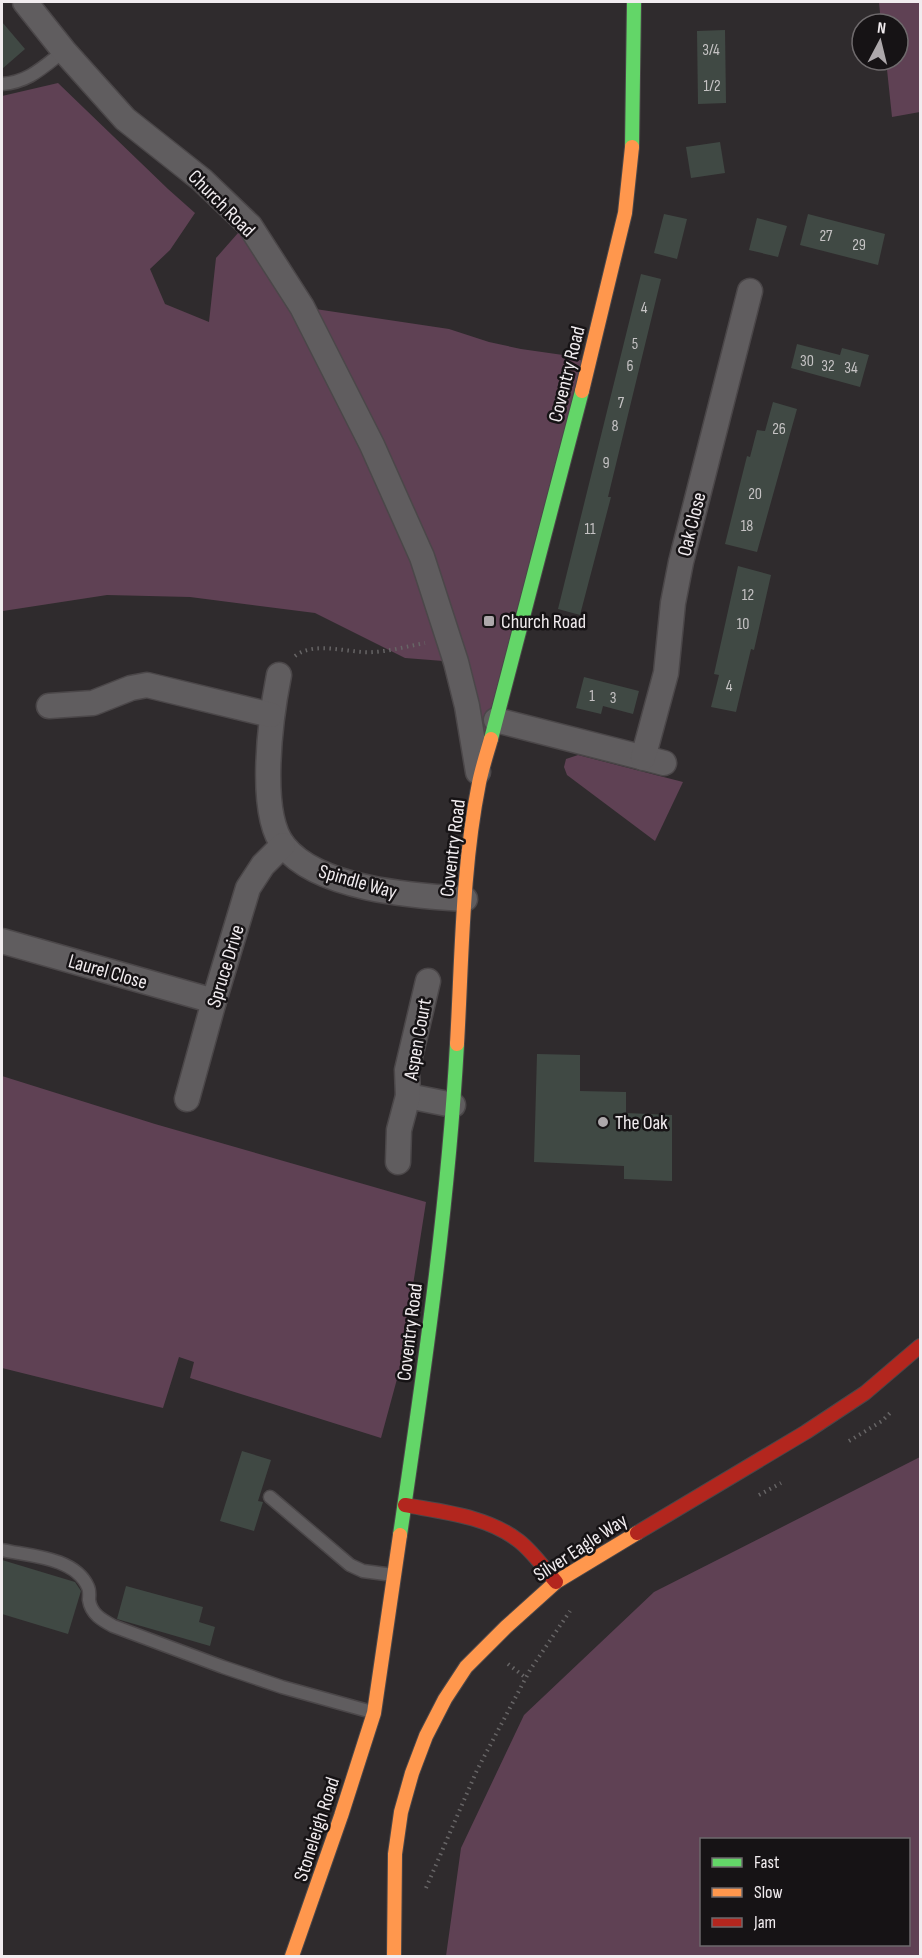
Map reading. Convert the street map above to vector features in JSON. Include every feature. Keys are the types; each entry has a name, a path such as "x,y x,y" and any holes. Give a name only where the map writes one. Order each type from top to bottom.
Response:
{"street":[{"name":"Church Road","path":"25,2 64,51 125,119 202,180 250,226 302,308 372,445 422,557 449,638 467,706 479,783"},
{"name":"Coventry Road","path":"374,1713 431,1320 445,1196 453,1106 465,899 479,783 590,363 625,213 632,152 634,2"},
{"name":"Oak Close","path":"496,720 653,760 666,673 673,603 681,562 750,291"},
{"name":"Spindle Way","path":"279,675 271,715 270,805 283,845 304,864 335,878 414,896 465,899"},
{"path":"49,706 93,703 131,688 147,685 271,715"},
{"name":"Spruce Drive","path":"187,1099 248,888 263,865 283,845"},
{"name":"Laurel Close","path":"2,941 214,1001"},
{"name":"Aspen Court","path":"398,1162 399,1130 408,1096 407,1070 428,981"},
{"name":"Aspen Court","path":"408,1096 453,1106"},
{"name":"Silver Eagle Way","path":"394,1956 395,1854 401,1812 426,1736 445,1699 466,1667 556,1582 806,1432 865,1393 921,1346"},
{"path":"405,1505 447,1513 492,1526 517,1540 556,1582"},
{"name":"Stoneleigh Road","path":"292,1956 374,1713"}],"lane":[{"path":"2,84 28,78 64,51"},
{"path":"270,1497 350,1565 363,1570 394,1575"},
{"path":"2,1550 68,1565 89,1588 89,1603 97,1618 113,1626 282,1687 374,1713"}],"path":[{"path":"279,675 285,664 299,653 312,649 356,653 377,652 449,638"},
{"path":"844,1444 882,1421 898,1404"},
{"path":"758,1496 787,1479"},
{"path":"425,1895 426,1885 477,1770 530,1670 571,1609"}],"shaded area":[{"path":"879,2 920,2 920,112 892,117 887,72 910,72 910,12 880,12"},
{"path":"58,83 195,213 170,250 150,269 165,304 209,322 216,258 238,233 250,226 302,307 449,329 489,342 563,355 590,363 479,783 456,662 405,658 315,613 190,597 107,595 3,611 2,614 2,96"},
{"path":"578,755 683,782 655,841 567,775 564,767 566,759"},
{"path":"2,1076 155,1124 426,1202 400,1368 381,1438 190,1378 194,1362 179,1357 163,1408 2,1368"},
{"path":"920,1457 920,1956 446,1956 461,1848 524,1715 654,1592"}],"building":[{"path":"2,22 25,49 2,69"},
{"path":"725,30 726,103 698,104 697,31"},
{"path":"720,142 725,173 691,178 686,147"},
{"path":"664,214 687,219 677,259 654,253"},
{"path":"808,214 885,234 878,265 800,245"},
{"path":"757,218 787,226 778,257 749,250"},
{"path":"641,274 661,279 608,497 611,497 580,615 558,609"},
{"path":"797,344 840,355 842,348 869,355 860,387 791,368"},
{"path":"773,402 797,409 757,552 725,544 747,456 750,457 757,430 765,431"},
{"path":"738,566 771,575 754,650 751,649 736,712 711,707 719,675 714,674"},
{"path":"584,677 639,691 633,714 603,706 601,714 576,708"},
{"name":"The Oak","path":"537,1054 580,1055 580,1091 626,1092 626,1113 672,1115 672,1181 624,1179 624,1166 534,1162"},
{"path":"242,1451 271,1460 258,1501 263,1502 254,1531 220,1521"},
{"path":"2,1560 75,1582 81,1591 68,1634 2,1614"},
{"path":"126,1586 203,1607 199,1622 215,1627 210,1646 117,1619"}],"traffic: fast":[{"path":"632,147 634,2"},
{"path":"491,739 582,391"},
{"path":"400,1535 441,1228 457,1044"}],"traffic: slow":[{"path":"582,391 625,213 632,147"},
{"path":"457,1044 469,847 479,783 491,739"},
{"path":"394,1956 395,1854 401,1812 426,1736 445,1699 466,1667 556,1582 637,1533"},
{"path":"292,1956 374,1713 400,1535"}],"traffic: jam":[{"path":"637,1533 806,1432 865,1393 920,1346"},
{"path":"405,1505 464,1516 493,1526 519,1541 556,1582"}],"place":[{"name":"Church Road","path":"489,621"},
{"name":"The Oak","path":"603,1122"}]}
